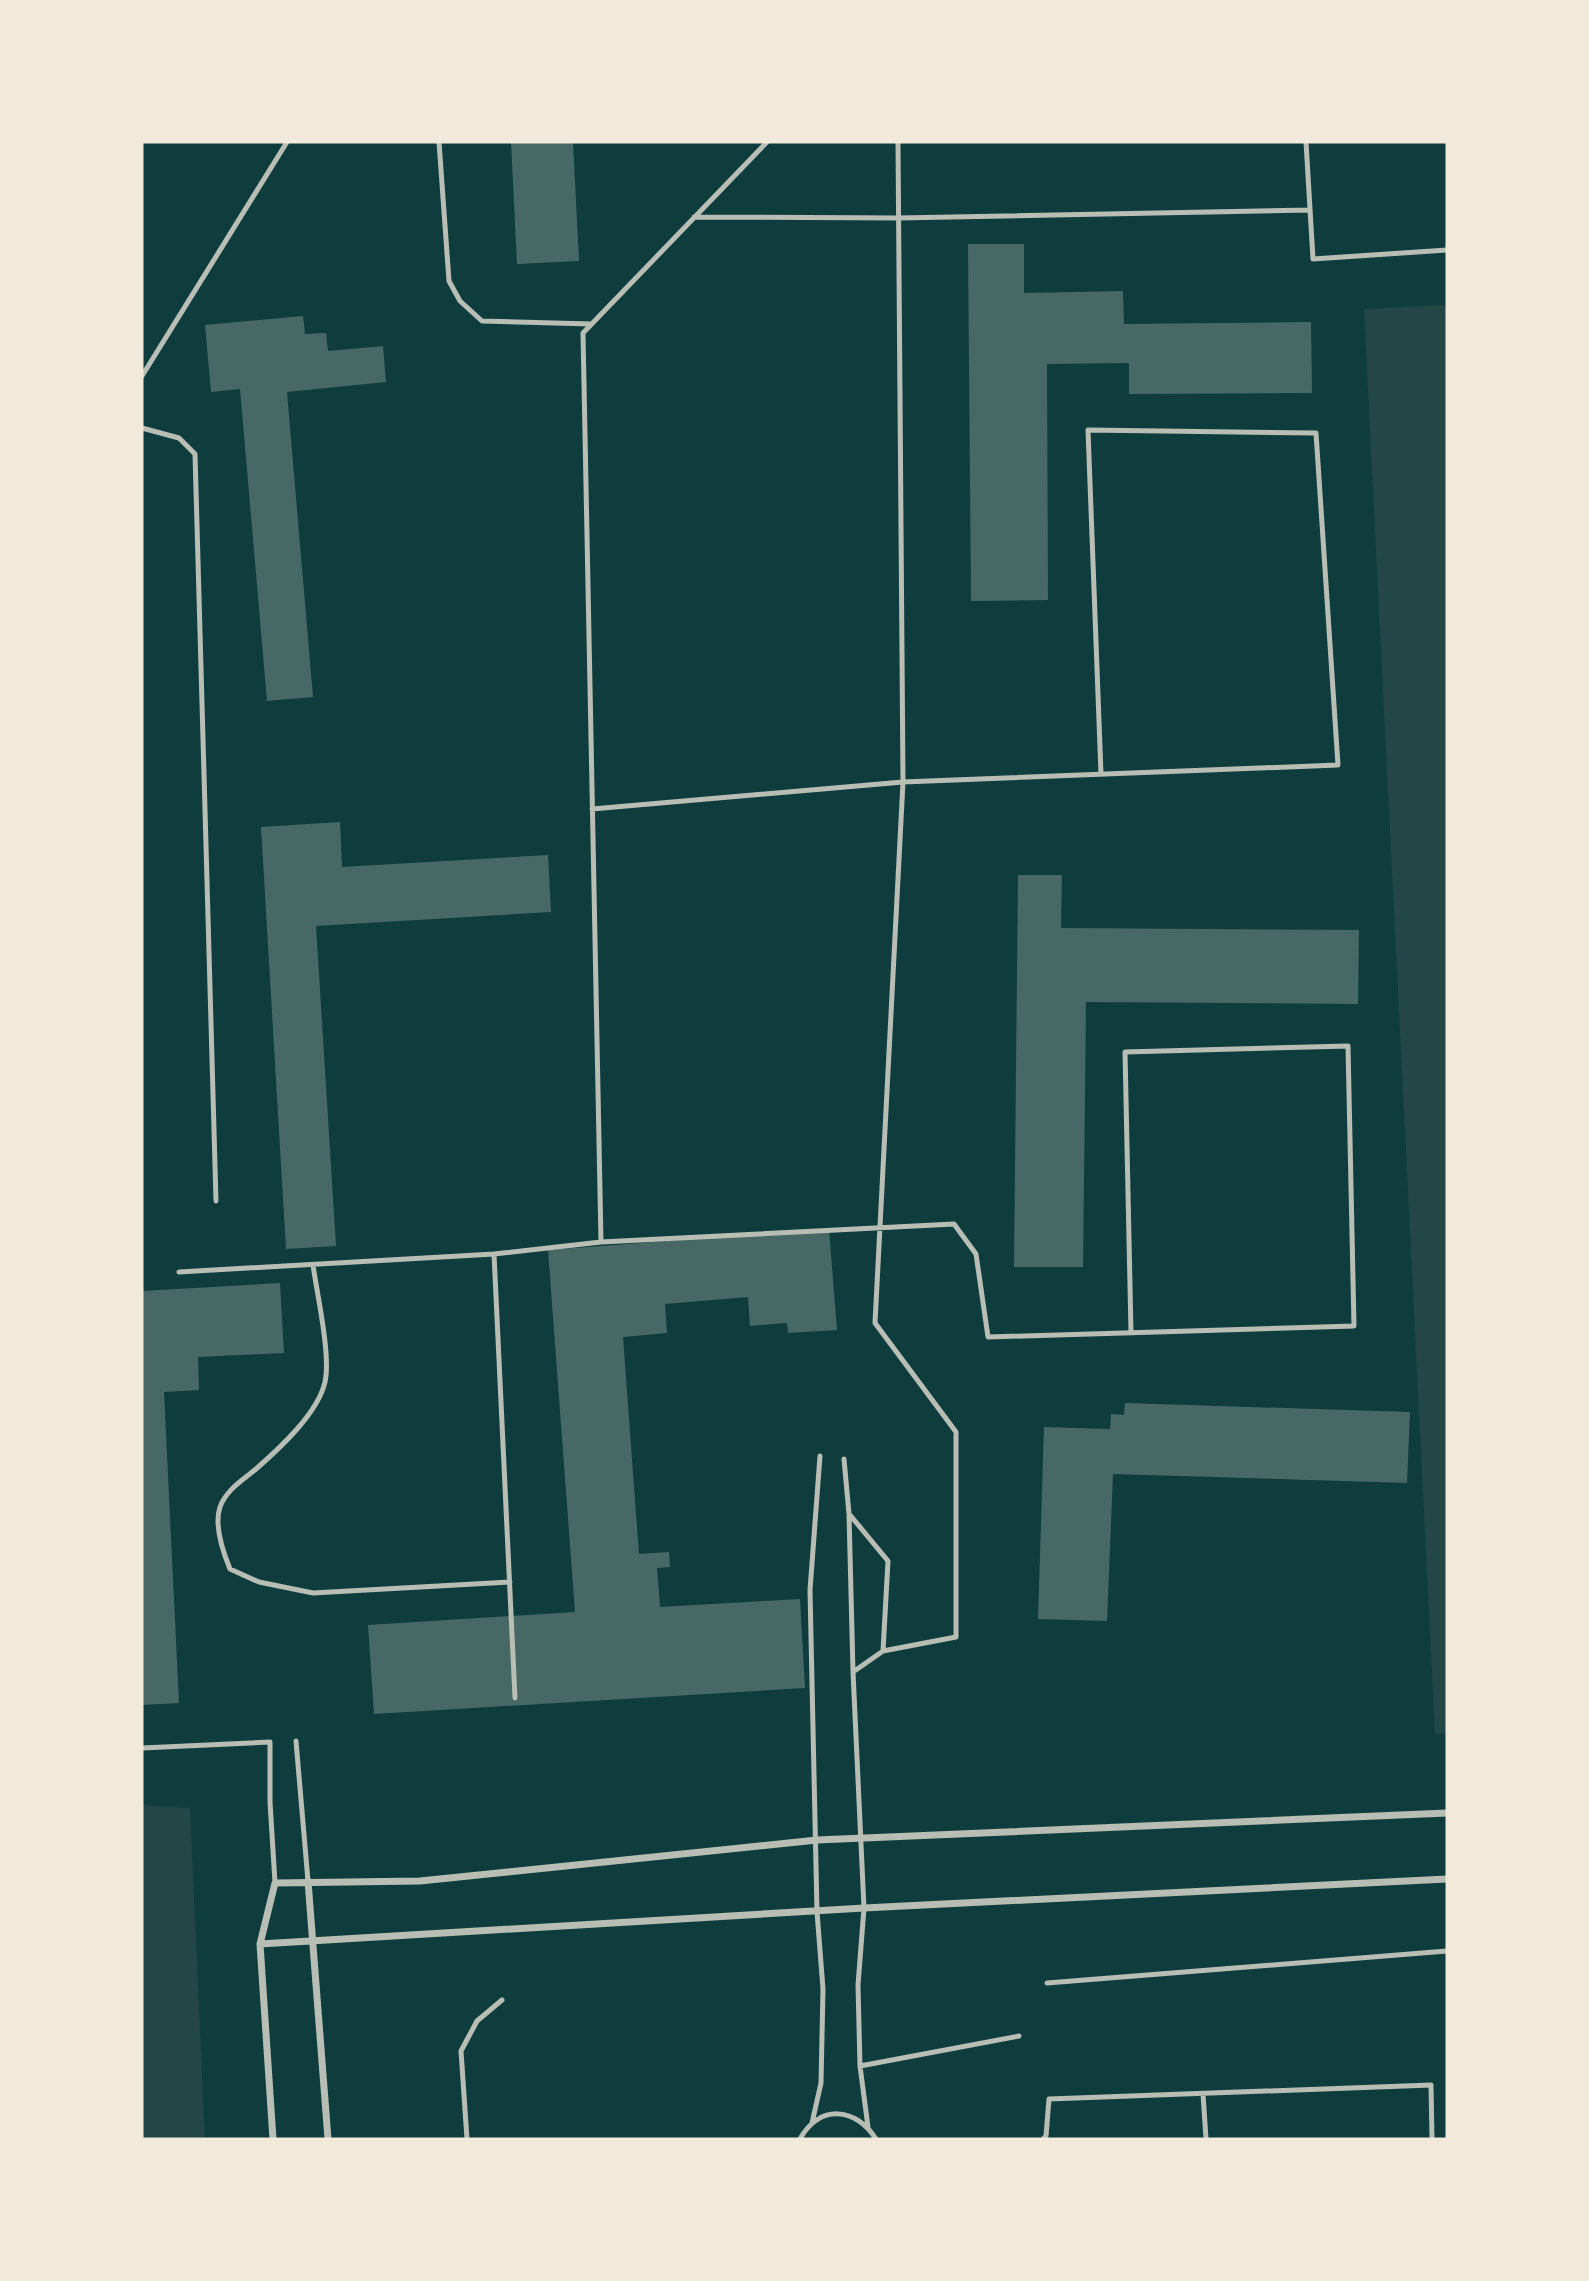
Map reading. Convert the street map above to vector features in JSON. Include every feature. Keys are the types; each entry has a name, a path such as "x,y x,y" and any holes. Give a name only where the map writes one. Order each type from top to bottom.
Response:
{"street":[{"path":"273,2139 260,1944 275,1883 420,1881 817,1840 1447,1813"},
{"path":"260,1944 864,1908 1447,1879"},
{"path":"308,1881 328,2139"}],"lane":[{"path":"142,376 287,142"},
{"path":"439,142 449,281 460,301 482,321 591,324"},
{"path":"601,1242 583,333 767,142"},
{"path":"853,1672 883,1651 956,1637 956,1432 875,1323 903,782 898,142"},
{"path":"1306,142 1313,259 1447,250"},
{"path":"694,218 898,218 1310,210"},
{"path":"142,428 179,438 195,454 216,1201"},
{"path":"592,809 903,782 1338,765 1316,433 1088,430 1101,774"},
{"path":"179,1272 494,1254 601,1242 954,1224 976,1255 988,1337 1354,1326 1348,1046 1125,1052 1131,1332"},
{"path":"494,1254 515,1698"},
{"path":"313,1265 326,1361 325,1382 316,1406 295,1430 226,1495 219,1510 221,1548 230,1569 259,1582 313,1592 510,1583"},
{"path":"812,2123 821,2083 823,1989 817,1912 810,1590 820,1456"},
{"path":"844,1459 849,1514 864,1908 858,1985 860,2066 868,2127"},
{"path":"849,1514 888,1560 883,1651"},
{"path":"296,1741 308,1881"},
{"path":"142,1748 270,1742 270,1802 275,1883"},
{"path":"1047,1983 1447,1951"},
{"path":"467,2139 461,2051 477,2021 502,2000"},
{"path":"860,2066 1019,2036"},
{"path":"1043,2139 1046,2136 1049,2099 1431,2085 1432,2139"},
{"path":"1203,2094 1206,2139"},
{"path":"800,2139 807,2127 831,2114 844,2114 858,2119 876,2139"}],"shaded area":[{"path":"1447,305 1447,1733 1435,1734 1364,309"},
{"path":"142,1805 190,1808 205,2139 142,2139"}],"building":[{"path":"511,142 573,142 579,261 517,264"},
{"path":"968,244 1024,244 1024,293 1123,291 1124,324 1311,322 1312,393 1129,394 1129,363 1047,364 1048,600 971,601"},
{"path":"303,316 305,334 326,333 328,351 383,346 386,382 287,392 313,697 267,701 240,389 211,392 205,325"},
{"path":"340,822 342,867 548,855 551,912 316,926 336,1246 286,1249 261,827"},
{"path":"1018,875 1062,875 1061,928 1359,930 1358,1004 1086,1002 1083,1267 1014,1267"},
{"path":"829,1229 837,1330 788,1333 787,1323 750,1326 748,1297 665,1304 667,1333 623,1337 639,1554 669,1552 670,1567 657,1568 660,1607 800,1599 805,1688 374,1714 368,1625 575,1612 548,1250"},
{"path":"280,1283 284,1353 198,1357 199,1390 164,1392 179,1703 142,1705 142,1291"},
{"path":"1125,1403 1410,1412 1407,1483 1113,1474 1107,1621 1038,1619 1044,1427 1110,1429 1111,1414 1124,1415"}]}
